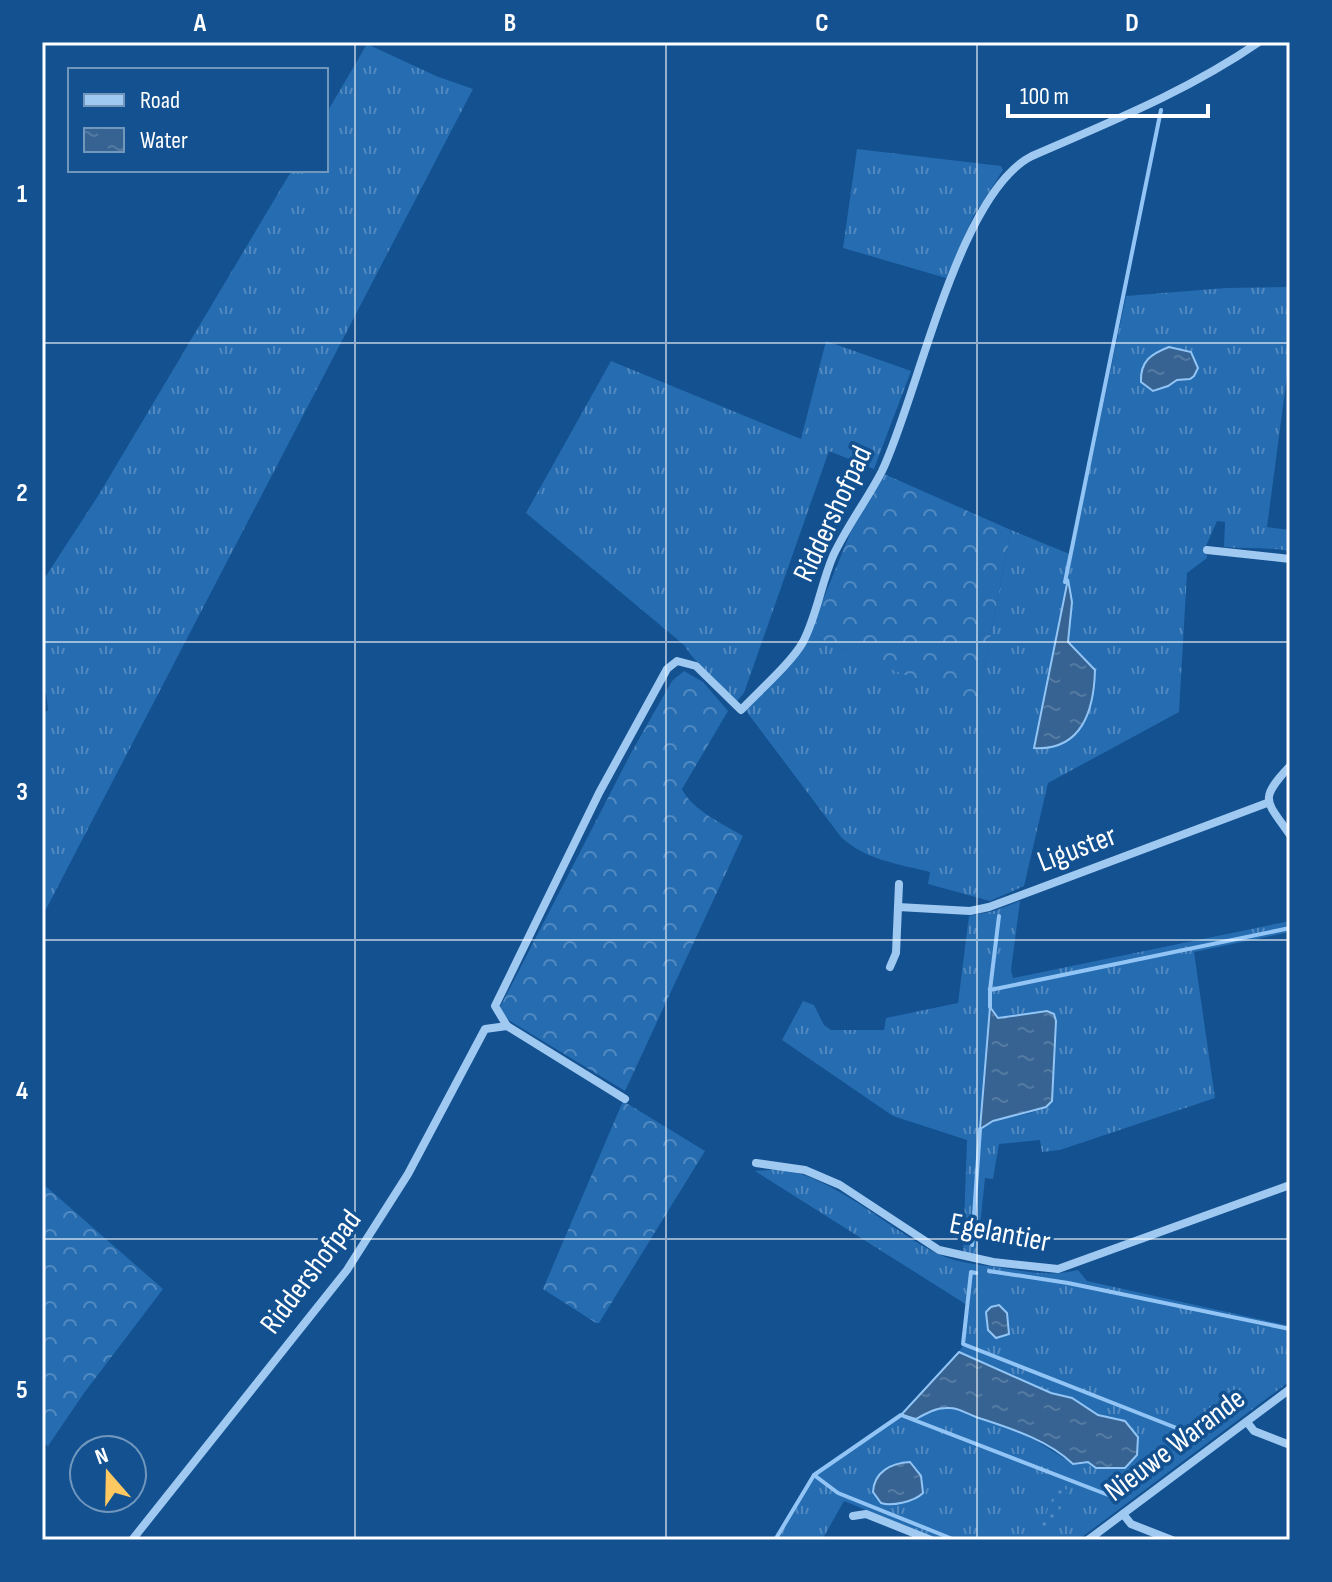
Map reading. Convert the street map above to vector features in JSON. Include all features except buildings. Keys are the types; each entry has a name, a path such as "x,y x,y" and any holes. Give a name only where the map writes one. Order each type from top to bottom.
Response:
{"street":[{"name":"Riddershofpad","path":"132,1540 347,1270 408,1174 485,1029 507,1026 495,1006 599,793 667,669 677,661 696,666 741,710 801,645 832,558 881,471 954,269 987,203 1004,177 1032,156 1186,88 1259,42"},
{"path":"1207,550 1290,559"},
{"path":"1290,766 1268,794 1267,803 1290,835"},
{"name":"Liguster","path":"898,907 970,911 989,907 1267,803"},
{"path":"890,967 896,953 899,884"},
{"path":"507,1026 625,1099"},
{"name":"Egelantier","path":"756,1163 805,1170 840,1185 939,1250 993,1262 1058,1269 1290,1185"},
{"name":"Nieuwe Warande","path":"1088,1540 1290,1389"},
{"path":"1247,1422 1254,1431 1290,1445"},
{"path":"853,1516 866,1514 931,1540"},
{"path":"1123,1514 1131,1524 1172,1540"}],"green space":[{"path":"367,44 436,76 473,89 42,917 42,714 48,710 46,693 42,691 42,582 98,496 291,172 328,172 328,111"},
{"path":"857,149 1001,166 1003,170 973,217 946,278 843,248"},
{"path":"1290,287 1290,353 1267,527 1290,530 1290,551 1224,547 1225,522 1217,521 1206,546 1207,558 1187,573 1179,712 1048,783 1024,886 990,901 928,884 930,872 883,860 850,845 746,711 809,634 977,705 1011,530 1072,555 1126,296 1226,288","holes":["1067,581 1068,643 1095,670 1034,748"]},
{"path":"826,341 911,371 874,469 829,451 744,693 737,701 684,645 526,513 611,361 801,439"},
{"path":"884,474 1011,530 977,706 809,634 860,509"},
{"path":"684,671 703,682 728,711 682,789 693,804 743,836 625,1091 497,1013 631,753 672,681"},
{"path":"1020,901 1011,970 1013,978 1290,921 1290,932 1194,952 1215,1098 1060,1150 1042,1152 1040,1140 999,1144 993,1179 985,1178 977,1255 963,1252 967,1140 893,1116 782,1040 803,1001 814,1005 824,1025 831,1030 884,1030 886,1018 958,1003 969,916","holes":["990,1008 998,1018 1054,1014 1052,1101 1037,1111 999,1120 981,1129"]},
{"path":"623,1101 705,1151 599,1323 596,1323 543,1289"},
{"path":"781,1169 841,1193 932,1251 951,1259 1036,1273 1078,1270 1087,1281 1290,1326 1290,1381 1078,1540 940,1540 844,1501 822,1540 775,1540 816,1471 901,1415 916,1419 945,1408 965,1410 1024,1433 1073,1464 1088,1462 1096,1468 1125,1421 1098,1415 1072,1398 1051,1393 959,1352 964,1344 967,1305 755,1171"},
{"path":"42,1183 163,1289 48,1446 42,1442"},
{"path":"1060,1487 1068,1490 1054,1525 1045,1529 1042,1524"}],"water":[{"path":"1169,347 1191,352 1198,368 1190,379 1177,380 1153,391 1141,382 1142,369 1152,356"},
{"path":"1068,579 1072,602 1068,642 1095,670 1092,699 1082,725 1074,735 1064,743 1034,748"},
{"path":"990,1007 998,1018 1047,1011 1054,1014 1052,1101 1046,1107 993,1121 980,1129"},
{"path":"999,1305 1007,1313 1009,1334 996,1338 988,1330 986,1312"},
{"path":"959,1352 1051,1393 1072,1398 1098,1415 1125,1421 1138,1437 1137,1455 1125,1468 1096,1468 1088,1462 1073,1464 1040,1441 958,1409 938,1409 916,1419 901,1415"},
{"path":"910,1462 921,1476 923,1493 903,1502 881,1503 873,1492 880,1474 896,1464"}],"waterway":[{"path":"1065,582 1161,110"},
{"path":"990,990 999,916"},
{"path":"990,1007 990,990 1290,928"},
{"path":"972,1245 980,1129"},
{"path":"989,1271 1068,1283 1290,1329"},
{"path":"976,1273 971,1272 963,1344 1202,1438"},
{"path":"955,1540 838,1493 814,1475 901,1415 1116,1498"},
{"path":"775,1540 814,1475"}]}
